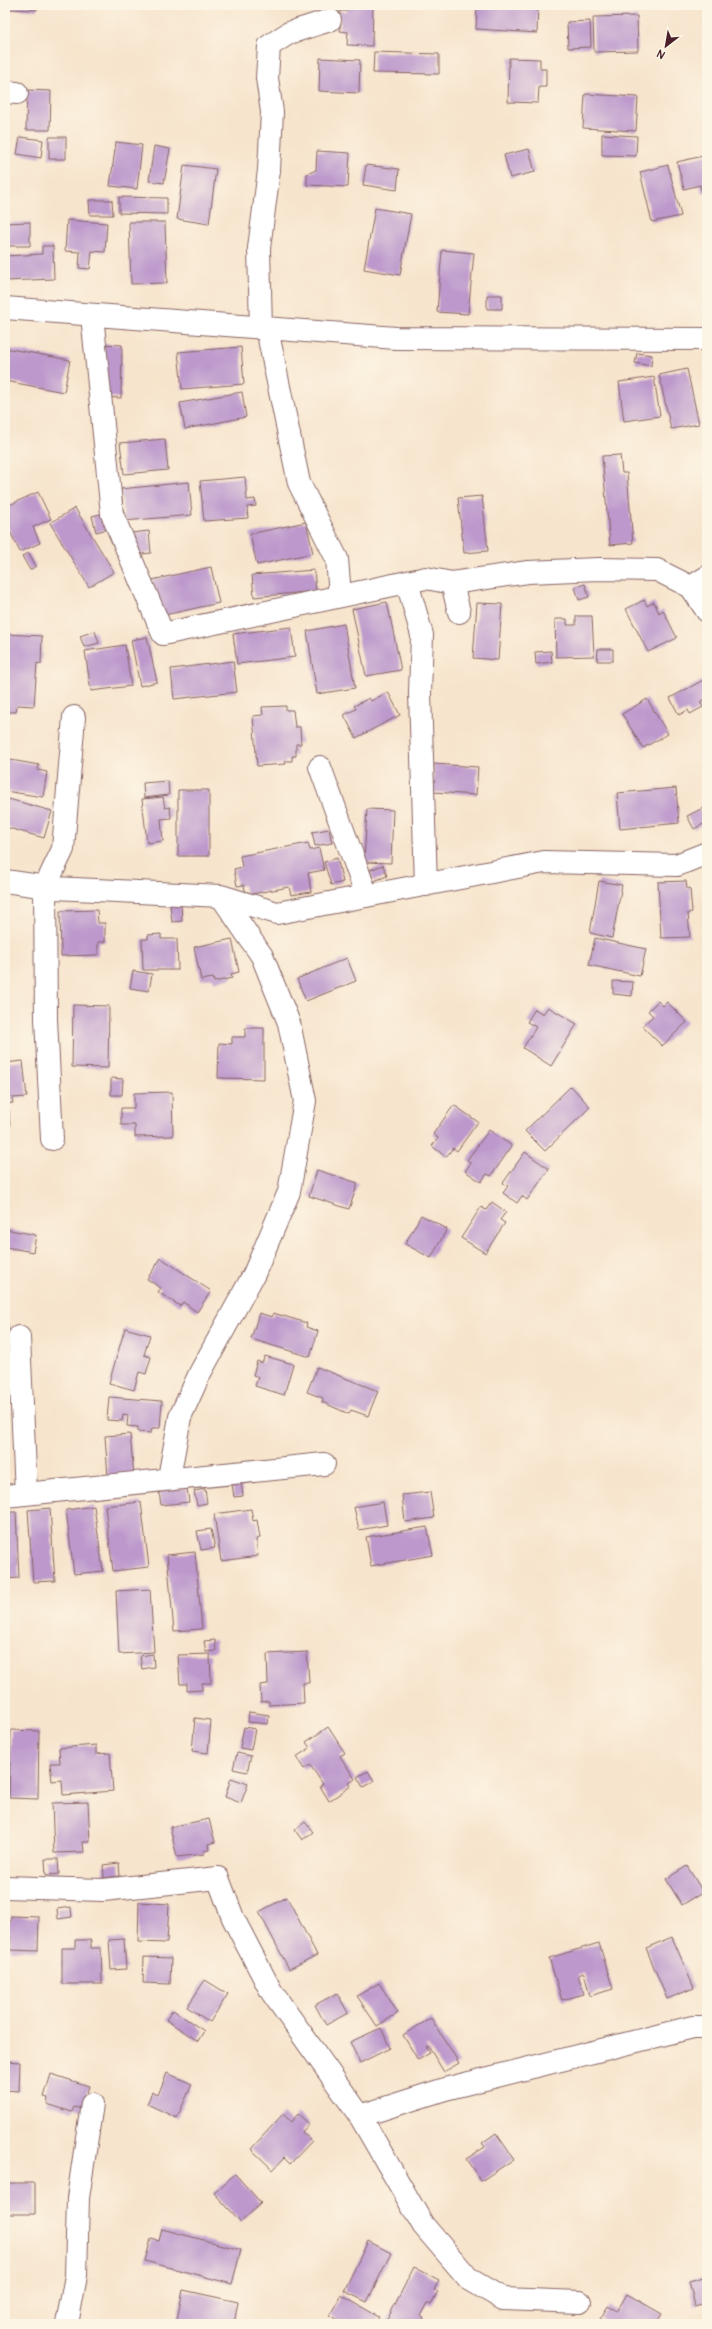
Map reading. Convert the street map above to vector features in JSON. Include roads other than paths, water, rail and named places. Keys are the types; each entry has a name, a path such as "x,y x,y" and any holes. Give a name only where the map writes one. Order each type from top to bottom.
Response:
{"street":[{"path":"330,20 289,33 269,46 267,78 272,112 269,170 259,248 264,329 299,483 338,559 340,595"},
{"path":"5,308 396,338 707,339"},
{"path":"92,315 112,514 163,634 340,595 426,578 452,583 528,572 598,569 657,570 699,582 707,610"},
{"path":"407,582 422,635 420,693 426,885"},
{"path":"452,583 459,612"},
{"path":"52,1139 46,1019 45,887 63,849 74,717"},
{"path":"320,767 366,896"},
{"path":"5,881 45,887 221,896 277,913 544,862 677,865 707,853"},
{"path":"169,1478 180,1417 200,1373 254,1274 289,1192 305,1101 286,1015 262,956 221,896"},
{"path":"19,1337 15,1495 169,1478 324,1464"},
{"path":"5,1887 103,1890 218,1878 233,1918 271,1991 360,2116 423,2225 469,2279 503,2299 580,2302"},
{"path":"360,2116 446,2089 693,2027 707,2026"},
{"path":"68,2324 76,2276 78,2198 92,2104"}]}
